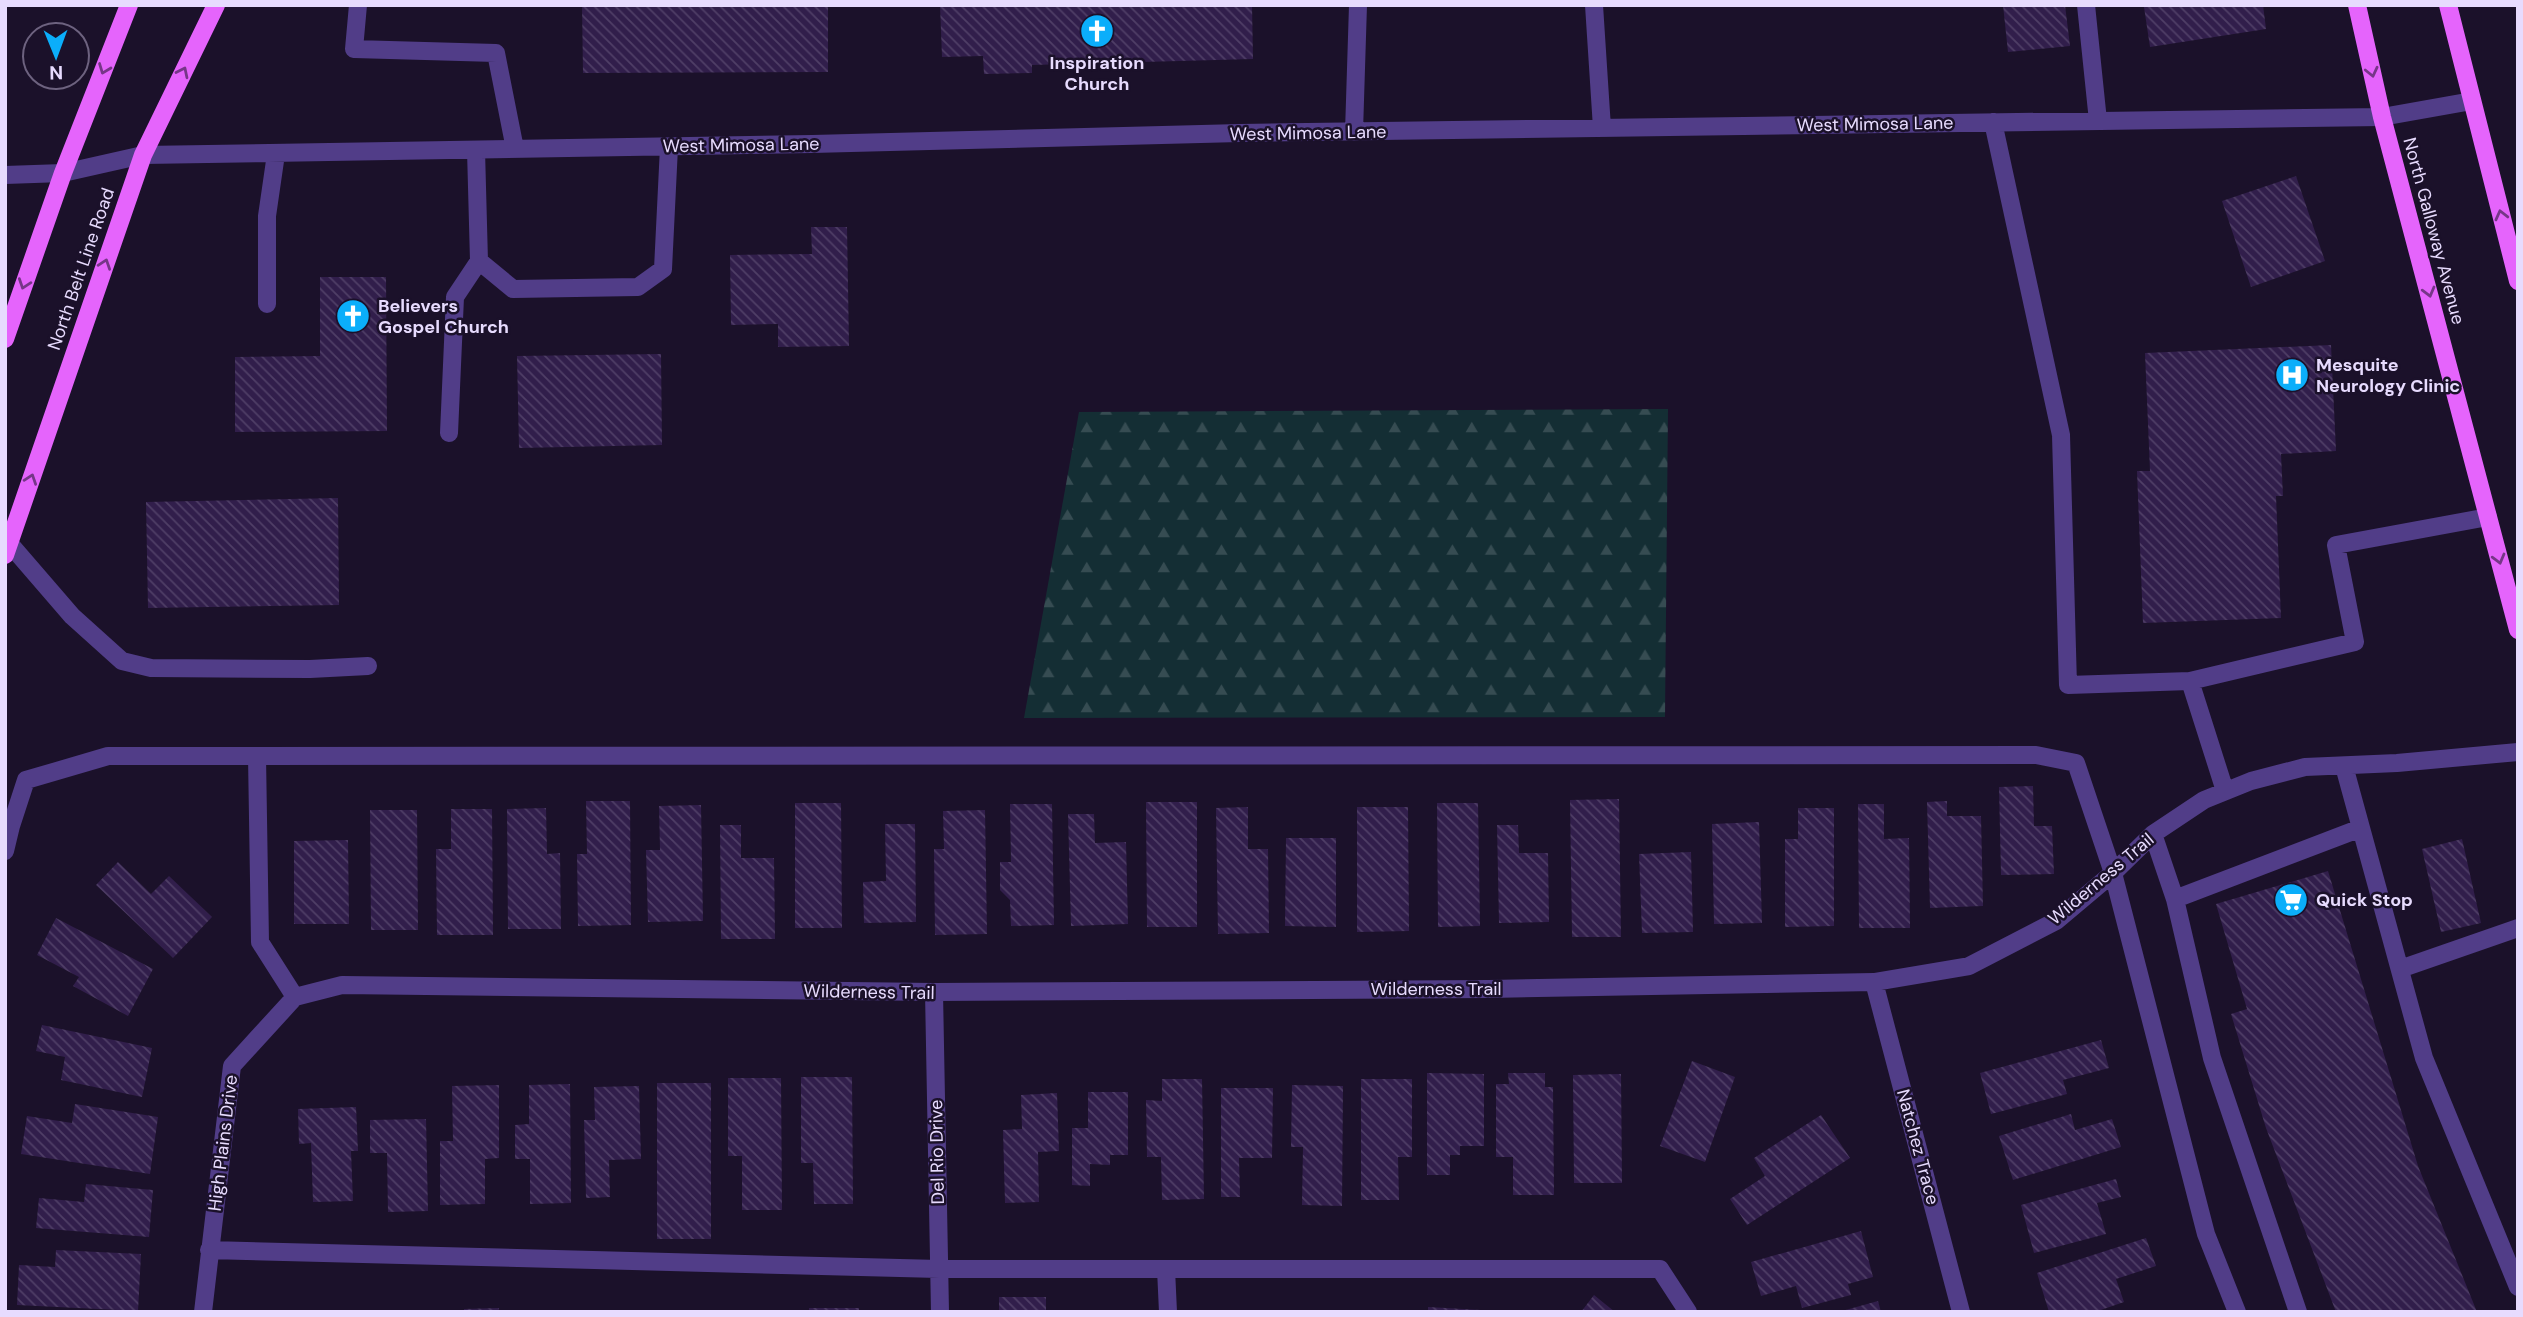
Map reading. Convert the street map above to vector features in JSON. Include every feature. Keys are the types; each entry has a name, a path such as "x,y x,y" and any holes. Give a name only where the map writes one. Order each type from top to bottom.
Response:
{"main road":[{"path":"5,339 63,173 129,5"},
{"name":"North Belt Line Road","path":"7,549 143,155 216,5"},
{"name":"North Galloway Avenue","path":"2357,5 2382,117 2518,630"},
{"path":"2448,5 2518,281"}],"street":[{"path":"358,5 354,49 496,53 515,149"},
{"path":"1354,132 1358,5"},
{"path":"1594,5 1602,128"},
{"path":"2086,5 2098,121"},
{"name":"West Mimosa Lane","path":"5,175 63,173 143,155 1354,132 2382,117 2472,101"},
{"path":"1993,122 2061,435 2068,685 2189,681 2355,642 2336,545 2488,517"},
{"path":"479,261 513,289 638,287 663,269 669,147"},
{"path":"449,433 455,297 479,261 476,150"},
{"path":"267,304 267,215 275,153"},
{"path":"7,549 72,616 122,661 151,668 310,669 368,666"},
{"path":"2189,681 2225,791"},
{"name":"Wilderness Trail","path":"295,997 342,985 934,992 1489,989 1874,982 1969,966 2056,921 2113,873 2153,834 2204,800 2250,781 2305,768 2518,752"},
{"path":"5,850 26,780 107,756 2036,755 2076,763 2113,873 2206,1234 2237,1312"},
{"path":"257,756 260,942 295,997"},
{"path":"2344,765 2424,1058 2518,1287"},
{"path":"2175,899 2361,828"},
{"path":"2153,834 2175,899 2212,1058 2298,1312"},
{"path":"2400,970 2518,928"},
{"name":"Natchez Trace","path":"1874,982 1961,1312"},
{"name":"Del Rio Drive","path":"934,992 940,1312"},
{"name":"High Plains Drive","path":"203,1312 232,1066 295,997"},
{"path":"209,1250 939,1269 1660,1269 1688,1312"},
{"path":"1166,1269 1168,1312"}],"green space":[{"path":"1668,409 1665,717 1024,718 1079,412"}],"building":[{"path":"582,5 828,5 828,72 583,73"},
{"name":"Inspiration Church","path":"940,5 1252,5 1253,59 1032,65 1032,73 984,74 983,56 942,57"},
{"path":"2003,5 2065,5 2070,46 2008,52"},
{"path":"2263,5 2266,29 2150,47 2144,7"},
{"path":"2296,176 2325,261 2251,287 2222,201"},
{"path":"811,227 847,227 849,346 778,347 778,324 731,325 730,255 812,254"},
{"name":"Believers Gospel Church","path":"320,277 386,277 387,431 235,432 235,357 320,356"},
{"path":"2331,345 2336,451 2281,454 2283,496 2276,496 2281,618 2143,623 2137,471 2150,471 2145,353"},
{"path":"661,354 662,445 519,448 517,356"},
{"path":"338,498 339,605 148,608 146,502"},
{"path":"2033,786 2034,826 2052,826 2054,874 2001,875 1999,787"},
{"path":"1619,799 1621,937 1572,937 1570,800"},
{"path":"586,801 630,801 631,925 578,926 577,854 587,854"},
{"path":"1947,801 1947,816 1981,816 1983,906 1930,908 1927,802"},
{"path":"1146,802 1197,802 1197,927 1147,927"},
{"path":"795,803 841,803 842,928 795,928"},
{"path":"1437,803 1478,803 1480,926 1438,927"},
{"path":"1010,804 1052,804 1054,925 1011,926 1010,900 1000,890 1000,862 1011,862"},
{"path":"1858,804 1884,804 1884,839 1909,838 1910,928 1859,928"},
{"path":"701,805 703,921 648,922 646,850 660,850 659,806"},
{"path":"1248,807 1248,849 1268,849 1269,933 1218,934 1216,808"},
{"path":"1357,807 1408,807 1409,931 1357,932"},
{"path":"546,808 547,854 560,853 561,929 508,929 507,809"},
{"path":"1798,808 1834,808 1834,926 1785,927 1785,839 1798,839"},
{"path":"451,809 492,809 493,935 437,935 436,849 451,849"},
{"path":"370,810 417,810 418,930 371,930"},
{"path":"985,810 987,934 935,935 934,849 944,849 943,811"},
{"path":"1068,814 1094,814 1095,843 1126,842 1128,924 1071,926"},
{"path":"1759,822 1762,923 1714,924 1712,824"},
{"path":"885,824 915,824 916,922 864,923 863,882 886,881"},
{"path":"720,825 741,825 741,858 774,858 775,939 721,939"},
{"path":"1497,825 1518,825 1519,853 1548,853 1549,922 1499,923"},
{"path":"1286,838 1336,838 1336,927 1285,926"},
{"path":"2462,839 2481,923 2441,932 2422,849"},
{"path":"348,840 349,924 294,924 294,841"},
{"path":"1691,852 1693,932 1642,933 1639,854"},
{"path":"118,862 151,894 169,876 212,917 173,958 96,885"},
{"path":"2328,871 2418,1166 2477,1312 2336,1312 2266,1128 2231,1014 2247,1009 2216,904"},
{"path":"56,918 153,969 128,1016 73,986 79,977 37,955"},
{"path":"42,1025 152,1048 142,1097 61,1080 65,1057 36,1051"},
{"path":"2101,1040 2109,1068 2063,1080 2067,1094 1991,1114 1980,1073"},
{"path":"1692,1061 1735,1077 1705,1162 1660,1146"},
{"path":"1427,1073 1484,1074 1484,1146 1460,1146 1460,1155 1450,1155 1450,1175 1427,1175"},
{"path":"1508,1073 1545,1073 1545,1087 1553,1087 1554,1195 1513,1195 1513,1157 1496,1157 1496,1084 1509,1084"},
{"path":"1621,1074 1622,1183 1574,1183 1573,1075"},
{"path":"801,1077 852,1077 853,1204 814,1204 813,1163 801,1163"},
{"path":"728,1078 781,1078 782,1210 742,1210 742,1156 728,1156"},
{"path":"1162,1079 1202,1079 1204,1199 1162,1200 1161,1157 1147,1157 1146,1100 1162,1101"},
{"path":"1361,1079 1412,1079 1412,1157 1398,1157 1399,1200 1361,1200"},
{"path":"657,1083 711,1083 711,1239 657,1239"},
{"path":"570,1084 571,1203 530,1204 530,1159 515,1159 515,1125 529,1124 529,1085"},
{"path":"499,1085 499,1158 485,1159 485,1204 440,1205 440,1141 453,1141 452,1086"},
{"path":"1292,1085 1343,1086 1342,1206 1302,1205 1303,1147 1291,1147"},
{"path":"639,1086 641,1159 609,1160 610,1197 586,1198 584,1120 595,1120 594,1087"},
{"path":"1221,1088 1273,1088 1272,1158 1239,1158 1240,1197 1221,1197"},
{"path":"1088,1092 1128,1092 1128,1155 1110,1155 1110,1165 1090,1164 1090,1186 1072,1185 1072,1128 1088,1128"},
{"path":"1057,1093 1059,1151 1038,1152 1039,1202 1005,1203 1003,1130 1022,1129 1021,1095"},
{"path":"75,1104 158,1117 150,1174 21,1154 27,1116 72,1123"},
{"path":"356,1107 358,1151 351,1151 353,1201 313,1202 311,1143 299,1144 298,1109"},
{"path":"2071,1114 2075,1130 2112,1119 2121,1147 2013,1180 1999,1136"},
{"path":"1821,1115 1850,1158 1747,1225 1730,1199 1765,1176 1754,1158"},
{"path":"426,1119 428,1211 388,1212 387,1153 370,1153 370,1120"},
{"path":"2116,1179 2121,1197 2097,1203 2106,1234 2034,1253 2021,1205"},
{"path":"86,1184 153,1190 149,1237 36,1228 39,1198 84,1202"},
{"path":"1861,1231 1873,1277 1848,1284 1851,1295 1802,1308 1796,1286 1761,1296 1751,1262"},
{"path":"2146,1238 2156,1266 2116,1279 2124,1302 2095,1312 2049,1312 2037,1273"},
{"path":"56,1250 141,1254 138,1311 17,1305 19,1265 55,1267"},
{"path":"1594,1295 1615,1312 1581,1312"},
{"path":"999,1297 1046,1297 1046,1312 999,1312"},
{"path":"1878,1301 1881,1312 1842,1312 1842,1311"},
{"path":"1428,1307 1481,1310 1481,1312 1428,1312"},
{"path":"499,1308 499,1312 464,1312 464,1309"},
{"path":"809,1308 859,1308 859,1312 809,1312"}],"place":[{"name":"Inspiration Church","path":"1097,31"},
{"name":"Believers Gospel Church","path":"353,316"},
{"name":"Mesquite Neurology Clinic","path":"2292,375"},
{"name":"Quick Stop","path":"2291,900"}]}
